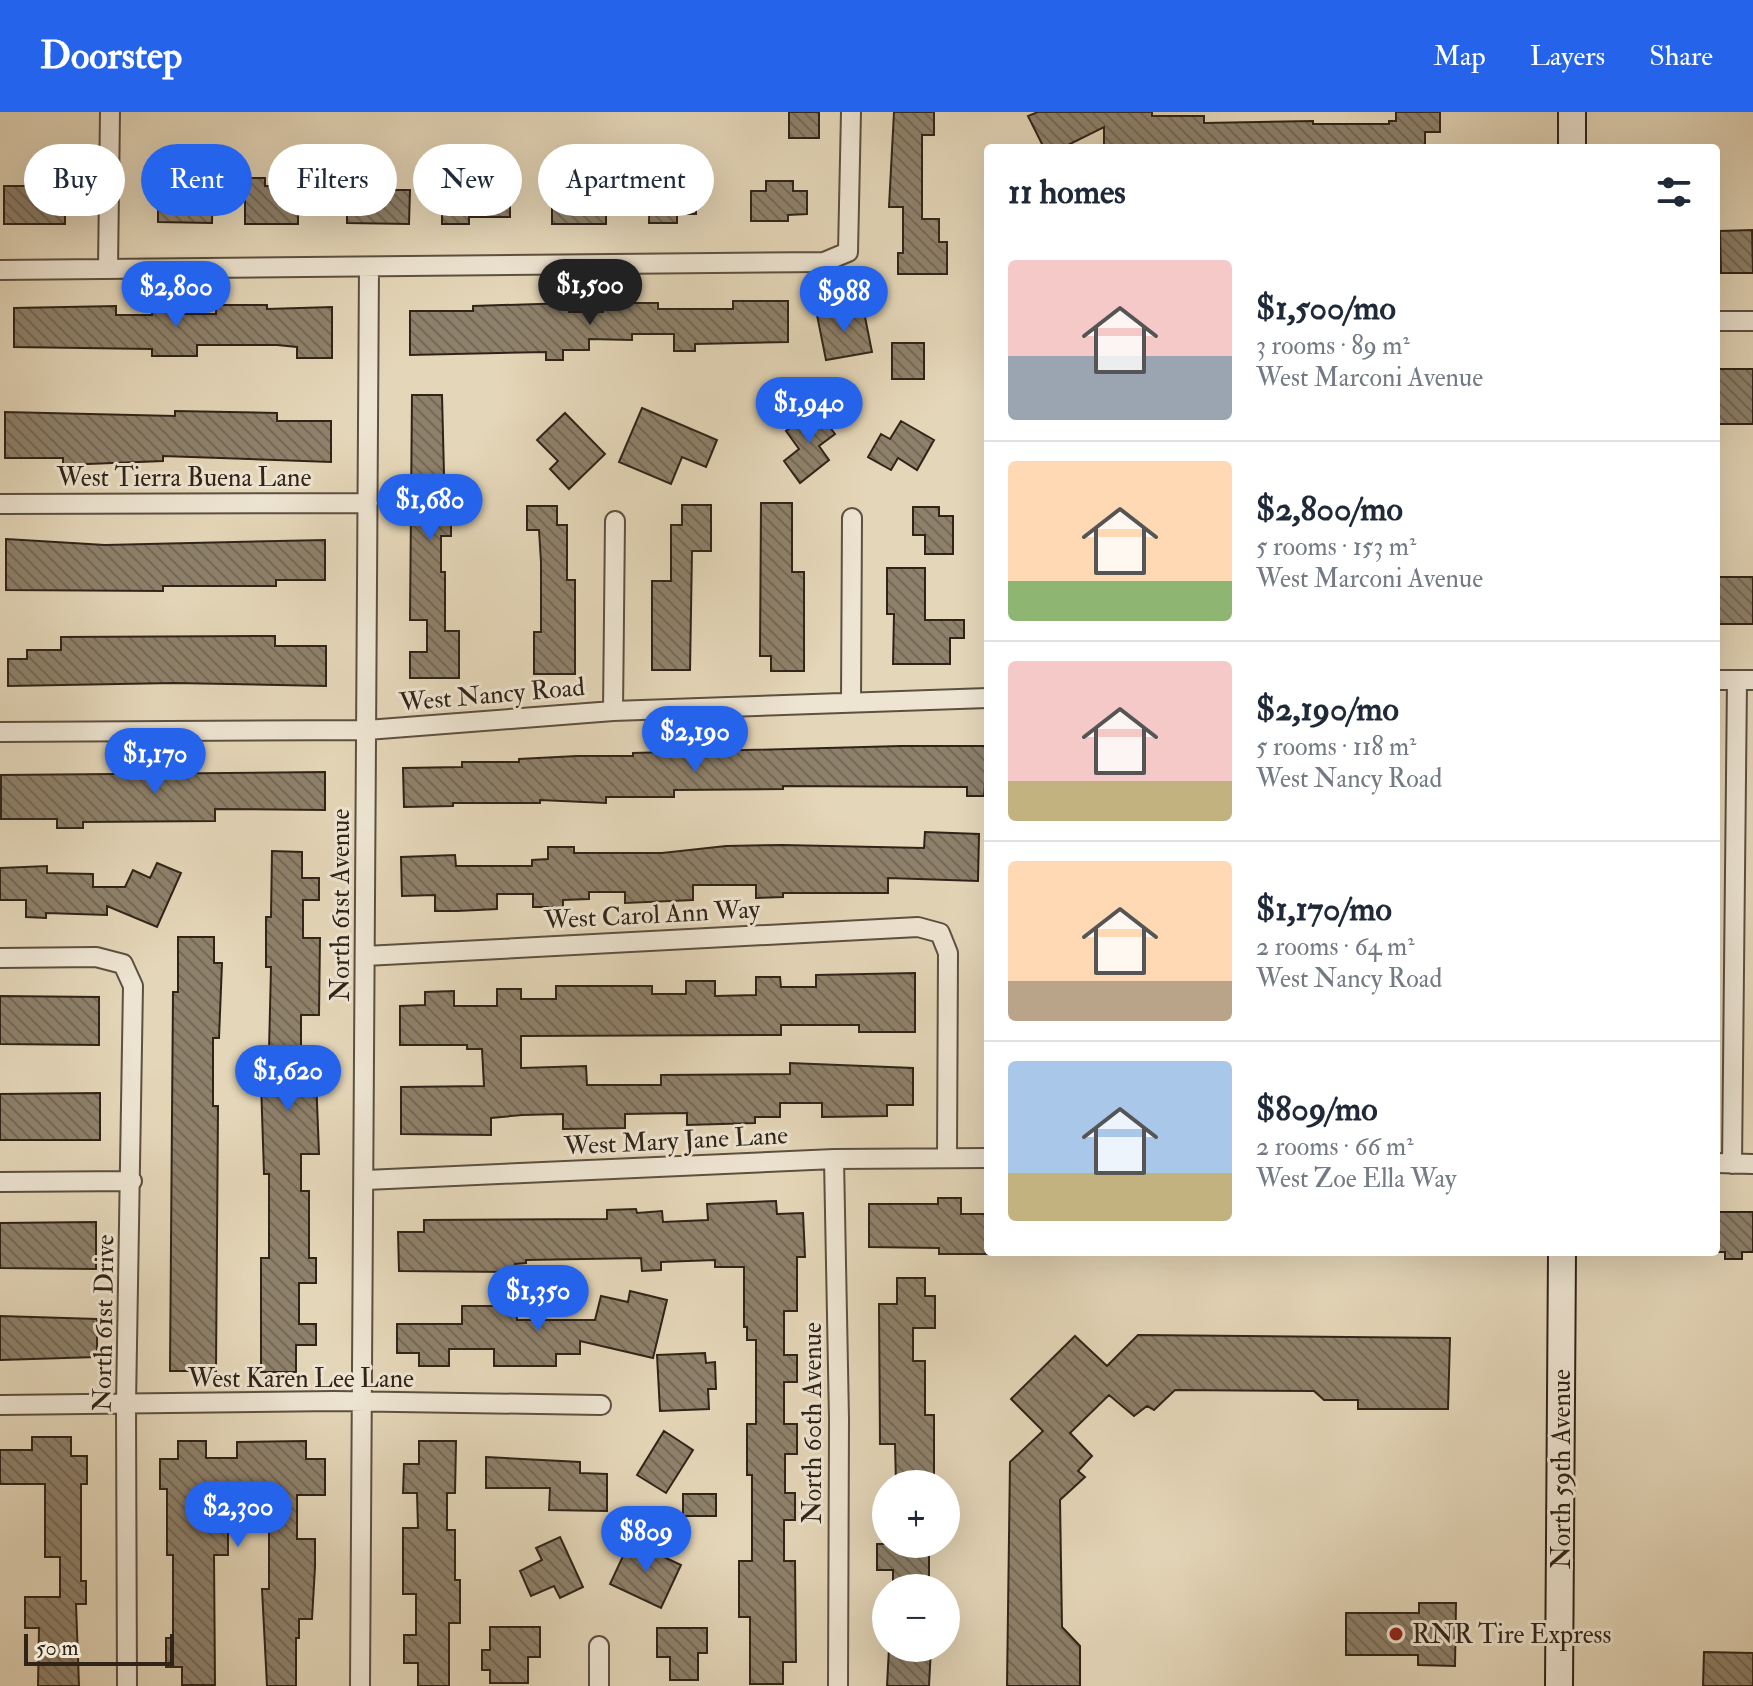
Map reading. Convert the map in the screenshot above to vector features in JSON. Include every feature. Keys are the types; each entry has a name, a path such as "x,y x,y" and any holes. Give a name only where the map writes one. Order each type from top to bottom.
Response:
{"main road":[{"path":"1572,112 1572,144"},
{"name":"North 59th Avenue","path":"1559,1686 1562,1256"}],"street":[{"path":"108,269 110,112"},
{"path":"0,270 824,262 848,252 851,112"},
{"name":"North 61st Avenue","path":"360,1686 366,1180 369,267"},
{"path":"1720,321 1753,321"},
{"name":"West Tierra Buena Lane","path":"0,504 368,503"},
{"path":"851,702 852,518"},
{"path":"613,711 615,521"},
{"path":"1720,680 1745,680 1744,922 1724,1164 1753,1164"},
{"name":"West Nancy Road","path":"0,732 367,730 613,711 984,698"},
{"name":"West Carol Ann Way","path":"365,956 918,927 940,933 948,953 947,1158"},
{"name":"North 61st Drive","path":"0,958 96,957 123,964 133,986 126,1404 127,1686"},
{"name":"West Mary Jane Lane","path":"366,1180 834,1159 984,1158"},
{"name":"North 60th Avenue","path":"834,1159 839,1419 838,1686"},
{"path":"0,1182 132,1181"},
{"name":"West Karen Lee Lane","path":"0,1405 362,1402 601,1405"},
{"path":"599,1646 599,1686"}],"building":[{"path":"789,112 819,112 819,138 789,138"},
{"path":"894,112 934,112 934,135 922,135 922,219 939,219 939,242 947,242 947,274 898,274 898,253 903,253 903,207 889,207"},
{"path":"1038,112 1152,112 1152,116 1204,116 1204,123 1313,121 1313,124 1389,124 1389,121 1396,121 1396,112 1440,112 1440,132 1425,132 1425,144 1104,144 1104,127 1070,144 1042,144 1028,116"},
{"path":"252,178 265,178 268,216 298,216 298,224 245,224 245,216 252,216"},
{"path":"766,181 793,181 793,191 807,191 807,214 788,215 788,221 751,221 751,191 766,191"},
{"path":"4,186 24,186 24,216 65,216 65,224 4,224"},
{"path":"397,190 410,190 409,224 347,223 347,216 397,216"},
{"path":"158,216 212,216 212,223 158,222"},
{"path":"442,216 510,216 469,217 469,224 442,224"},
{"path":"552,216 606,216 606,224 552,224"},
{"path":"649,216 677,216 677,223 649,223"},
{"path":"1752,230 1753,273 1721,273 1720,231"},
{"path":"733,301 788,301 788,342 695,344 695,351 674,351 674,334 632,334 632,340 589,339 589,350 563,350 563,360 546,360 546,352 410,355 410,311 473,311 473,306 569,303 569,312 603,312 604,303 658,303 658,309 733,309"},
{"path":"216,305 267,305 267,309 332,307 332,358 297,358 297,347 277,345 197,345 197,356 152,356 152,349 14,347 14,308 116,306 116,315 152,315 152,306 178,306 178,314 216,314"},
{"path":"863,307 872,352 826,360 817,315"},
{"path":"892,343 924,343 924,379 892,379"},
{"path":"1720,369 1753,369 1753,424 1720,424"},
{"path":"412,395 442,395 445,514 451,514 451,536 441,536 441,572 445,572 445,631 459,631 459,678 410,678 410,652 427,652 427,620 410,620"},
{"path":"642,408 717,440 706,467 682,457 671,484 619,462"},
{"path":"816,409 835,434 819,446 829,460 800,483 784,461 799,449 786,431"},
{"path":"175,411 277,413 277,421 331,421 331,462 163,456 163,461 63,465 63,458 5,458 5,412 175,416"},
{"path":"565,413 605,454 569,489 550,469 558,461 537,440"},
{"path":"901,421 934,440 917,470 898,458 891,470 868,457 881,434 890,439"},
{"path":"761,503 792,503 792,572 804,572 804,671 771,671 771,656 760,656"},
{"path":"682,505 711,505 711,551 692,551 690,670 652,670 652,581 671,581 671,525 682,525"},
{"path":"527,506 557,506 557,525 567,525 567,580 575,580 575,674 534,674 534,632 541,632 541,562 539,530 527,530"},
{"path":"913,507 939,507 939,516 953,516 953,554 925,554 925,535 913,535"},
{"path":"6,539 105,545 325,540 325,580 276,580 276,586 163,586 163,591 6,590"},
{"path":"887,568 925,568 925,620 964,620 964,638 950,638 950,664 893,664 894,614 887,614"},
{"path":"1720,577 1753,577 1753,624 1720,624"},
{"path":"275,636 275,646 326,646 326,686 174,683 8,686 8,659 27,659 27,650 61,650 61,637"},
{"path":"984,746 984,796 967,796 967,787 783,786 783,789 674,790 674,797 606,797 606,803 540,800 540,803 453,803 453,806 404,807 403,768 462,767 462,762 519,762 519,759 633,756 633,753"},
{"path":"325,772 325,810 215,809 215,821 83,822 83,828 57,828 57,819 1,819 1,775"},
{"path":"925,832 979,834 978,881 888,878 888,893 783,893 783,897 756,898 756,885 693,885 693,900 625,903 625,892 589,892 589,899 563,900 563,907 533,907 533,894 497,894 497,909 457,911 435,911 435,895 402,896 401,857 455,855 456,866 532,866 532,860 548,859 548,847 574,847 574,853 662,853 726,846 782,845 924,848"},
{"path":"272,851 302,852 302,878 319,878 319,900 303,900 303,938 320,938 319,1015 301,1015 301,1051 315,1051 319,1154 301,1154 301,1191 309,1191 309,1258 316,1258 316,1283 299,1283 299,1324 316,1324 316,1345 296,1345 296,1372 261,1372 261,1258 269,1258 269,1174 264,1174 260,1052 269,1051 271,967 266,967 266,917 271,917"},
{"path":"157,863 181,873 157,927 107,906 107,915 46,913 46,918 26,917 26,900 0,900 0,868 47,866 47,873 93,874 93,887 125,887 133,870 150,878"},
{"path":"178,937 214,937 214,963 222,963 219,1038 213,1038 213,1106 218,1106 216,1371 170,1371 173,992 178,992"},
{"path":"915,973 915,1032 859,1032 859,1025 781,1025 781,1035 521,1036 521,1068 586,1066 587,1085 661,1085 661,1075 790,1074 790,1063 913,1068 913,1105 887,1105 887,1116 822,1117 822,1103 780,1103 780,1117 755,1117 755,1123 687,1125 687,1113 625,1114 625,1128 563,1129 563,1114 522,1115 491,1118 491,1135 401,1134 401,1087 484,1086 482,1049 467,1049 467,1045 400,1045 400,1006 425,1005 425,992 454,991 454,1006 497,1006 497,989 521,989 521,999 556,999 556,986 652,986 652,994 686,994 686,981 715,981 715,996 756,995 756,977 780,977 781,987 816,987 816,975"},
{"path":"0,996 99,997 99,1045 0,1044"},
{"path":"100,1093 100,1140 0,1140 0,1094"},
{"path":"938,1198 961,1198 961,1214 984,1214 984,1254 939,1254 939,1248 869,1247 869,1204 938,1204"},
{"path":"776,1201 777,1214 803,1213 805,1257 797,1257 797,1311 784,1311 784,1355 797,1355 797,1382 784,1382 784,1424 797,1424 797,1454 785,1454 785,1493 795,1493 795,1520 784,1520 784,1561 795,1561 796,1662 783,1662 783,1684 750,1684 750,1617 739,1617 739,1561 752,1561 752,1475 747,1475 747,1424 756,1424 756,1340 747,1340 747,1327 744,1327 744,1267 715,1267 715,1260 661,1262 661,1270 642,1271 641,1258 526,1260 526,1263 515,1264 514,1272 399,1271 398,1232 424,1232 424,1220 607,1219 607,1210 636,1209 637,1213 662,1211 663,1222 708,1220 707,1204"},
{"path":"1720,1212 1753,1212 1753,1252 1742,1252 1742,1259 1725,1259 1725,1252 1720,1252"},
{"path":"96,1222 96,1269 0,1268 0,1223"},
{"path":"897,1278 925,1278 925,1296 935,1296 935,1328 913,1328 913,1361 925,1361 925,1415 934,1415 934,1470 896,1470 895,1444 880,1444 879,1304 897,1304"},
{"path":"630,1291 667,1300 653,1358 580,1341 580,1354 556,1354 556,1366 494,1366 494,1349 449,1349 449,1366 419,1366 419,1353 397,1353 397,1324 462,1324 462,1306 516,1306 517,1320 595,1320 601,1296 628,1302"},
{"path":"0,1316 97,1319 97,1357 0,1360"},
{"path":"1138,1335 1450,1338 1448,1409 1358,1409 1358,1400 1324,1400 1314,1391 1175,1390 1154,1410 1147,1406 1134,1416 1109,1395 1070,1433 1092,1456 1078,1471 1085,1477 1060,1500 1062,1627 1080,1646 1080,1686 1007,1686 1010,1462 1043,1431 1011,1399 1075,1336 1107,1366"},
{"path":"705,1353 706,1363 715,1362 716,1389 708,1389 709,1409 660,1411 657,1355"},
{"path":"664,1431 693,1450 666,1493 637,1475"},
{"path":"32,1437 71,1437 71,1456 87,1456 87,1484 81,1484 81,1581 86,1581 86,1604 76,1604 79,1686 38,1686 39,1628 25,1628 25,1597 60,1597 60,1557 45,1557 45,1484 0,1484 0,1450 32,1450"},
{"path":"178,1441 206,1441 206,1458 237,1458 237,1442 306,1441 306,1459 325,1459 325,1495 297,1495 297,1539 315,1539 315,1567 312,1619 299,1619 296,1686 267,1686 262,1589 269,1589 269,1489 228,1489 228,1555 214,1555 215,1685 182,1685 182,1667 166,1667 166,1638 173,1638 173,1555 167,1555 167,1489 160,1489 160,1459 178,1459"},
{"path":"419,1441 456,1441 455,1493 447,1493 447,1530 455,1530 455,1580 460,1580 460,1623 449,1623 449,1686 418,1686 418,1663 404,1663 404,1635 416,1635 416,1594 403,1594 403,1528 418,1528 417,1493 403,1493 404,1464 419,1464"},
{"path":"486,1457 580,1462 580,1473 607,1474 607,1511 549,1510 550,1488 486,1488"},
{"path":"683,1494 716,1494 716,1516 683,1516"},
{"path":"560,1537 583,1587 560,1598 554,1586 531,1596 520,1571 542,1560 536,1548"},
{"path":"630,1541 681,1565 661,1608 610,1584"},
{"path":"877,1558 929,1558 929,1574 893,1574 893,1570 877,1570"},
{"name":"RNR Tire Express","path":"1419,1603 1456,1603 1455,1666 1418,1665 1418,1655 1346,1655 1346,1613 1419,1613"},
{"path":"490,1627 540,1627 540,1657 528,1657 528,1683 490,1683 490,1670 482,1670 482,1650 490,1650"},
{"path":"657,1628 707,1628 707,1653 698,1653 698,1680 670,1680 670,1657 657,1657"},
{"path":"1704,1652 1753,1653 1753,1686 1703,1686"},
{"path":"888,1662 930,1662 929,1686 887,1686"}],"place":[{"name":"RNR Tire Express","path":"1396,1634"}]}
